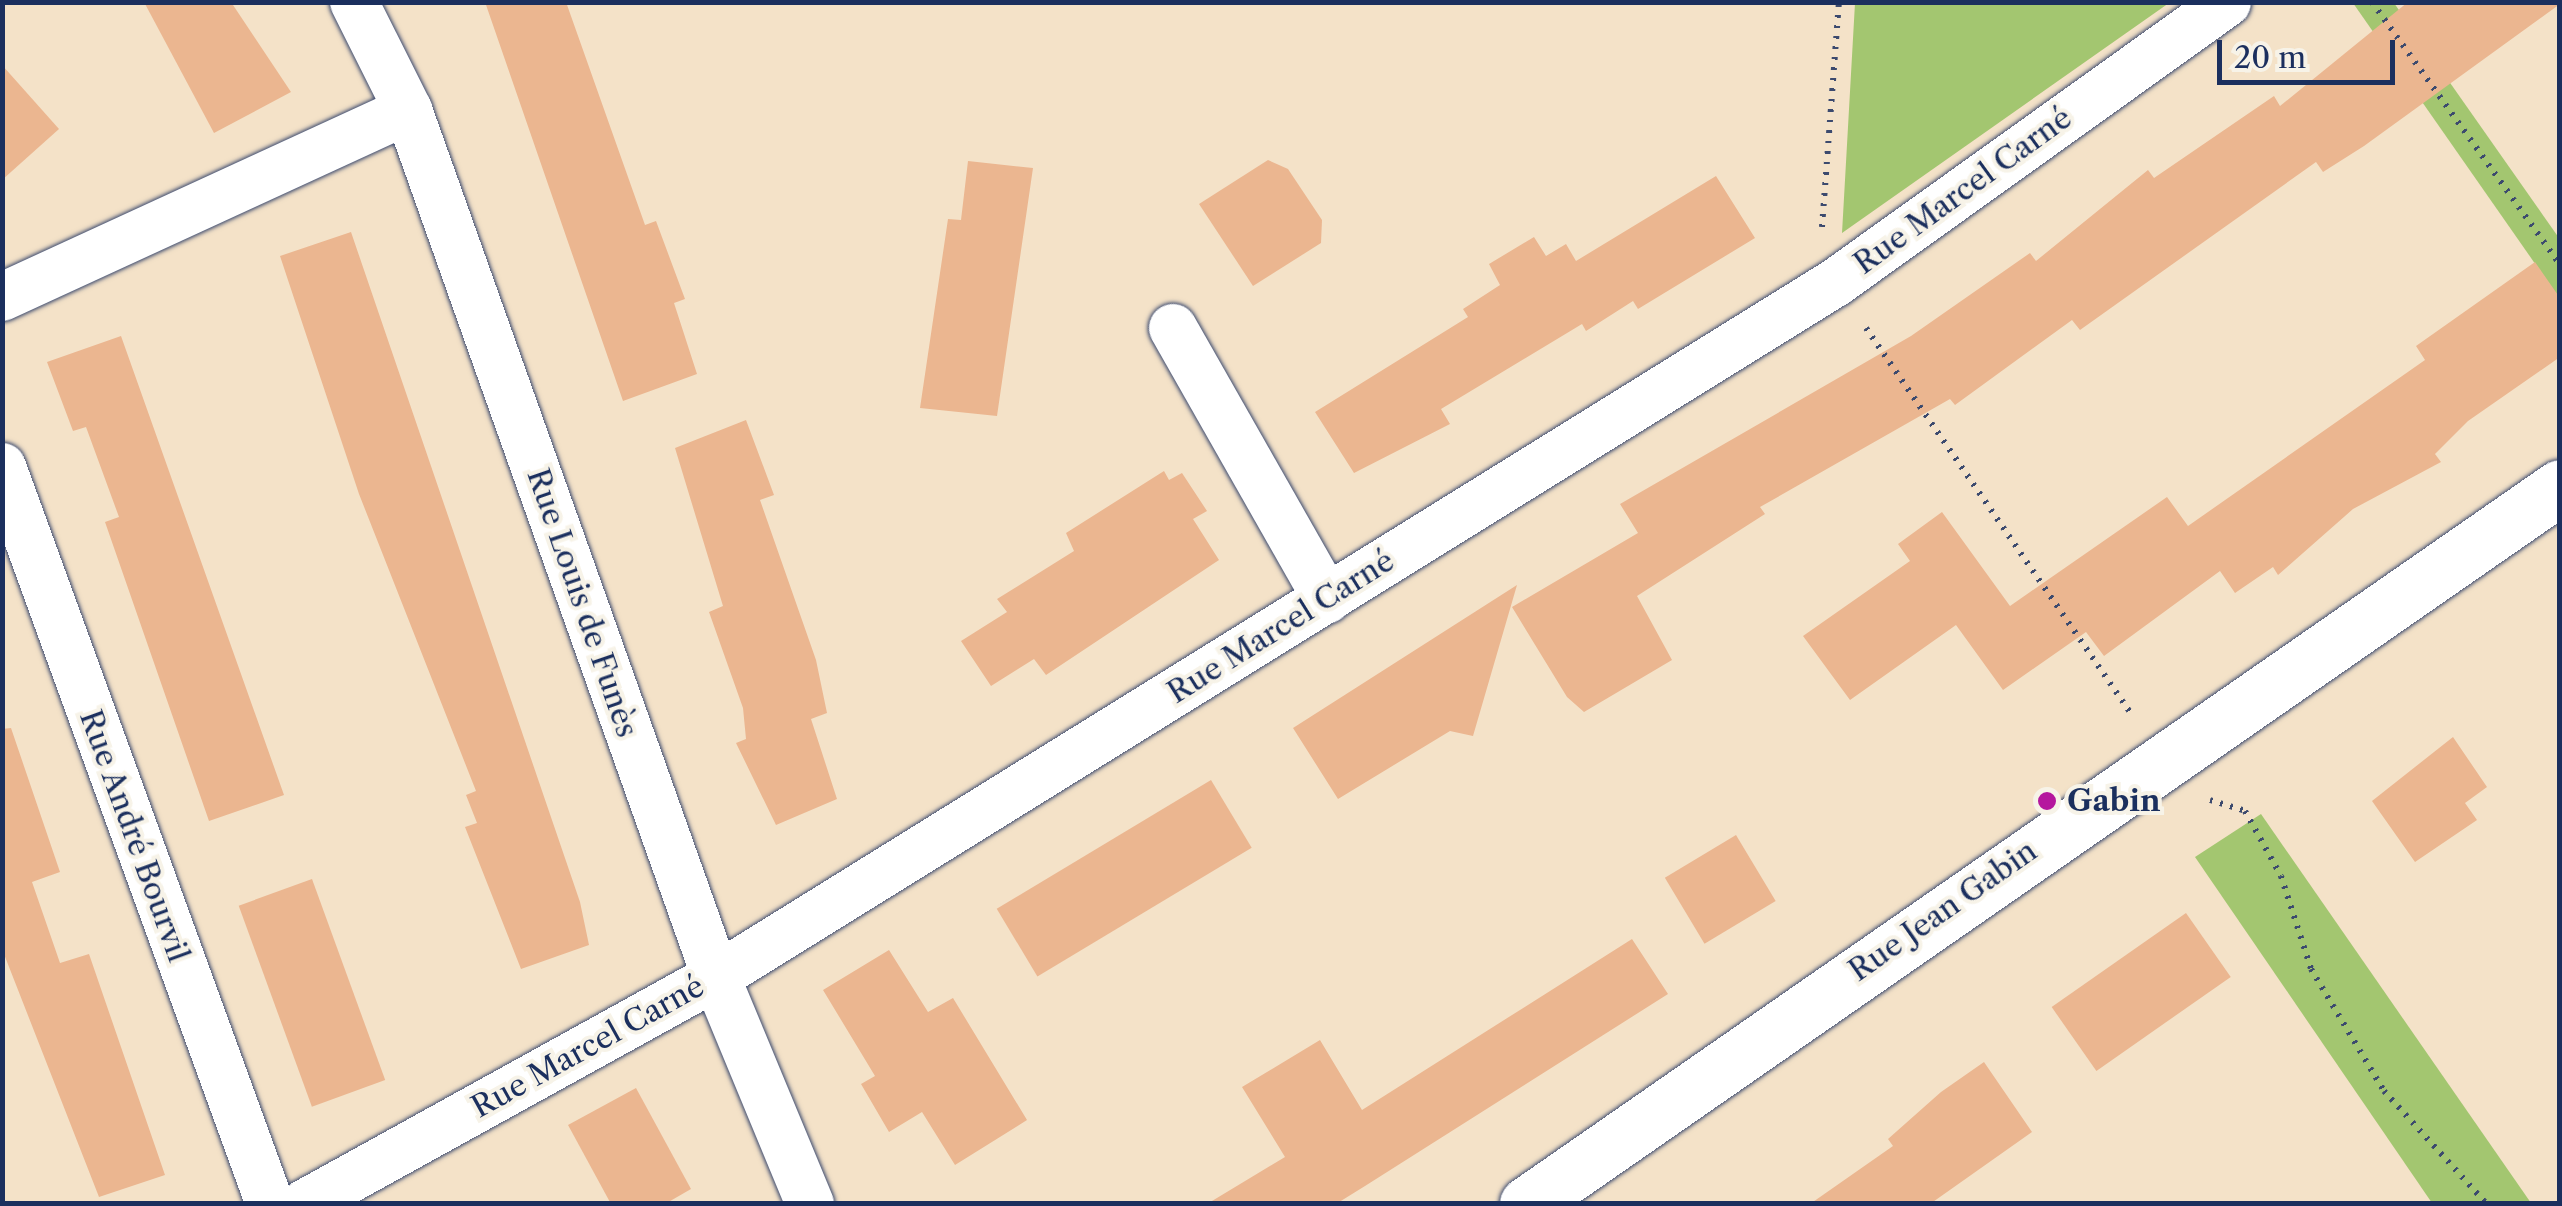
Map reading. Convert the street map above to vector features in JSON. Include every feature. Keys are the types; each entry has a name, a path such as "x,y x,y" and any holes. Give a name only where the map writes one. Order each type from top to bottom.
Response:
{"street":[{"name":"Rue Louis de Funès","path":"354,2 408,110 716,977 810,1204"},
{"name":"Rue Marcel Carné","path":"304,1204 716,977 1835,283 2227,2"},
{"path":"2,297 408,110"},
{"path":"1173,328 1326,599"},
{"name":"Rue André Bourvil","path":"2,467 270,1204"},
{"name":"Rue Jean Gabin","path":"1527,1204 2560,488"}],"path":[{"path":"1835,283 1821,236 1839,2"},
{"path":"2372,2 2560,265"}],"green space":[{"path":"1855,2 2169,3 1842,233"},
{"path":"2353,3 2394,3 2559,238 2559,298"},
{"path":"2261,814 2531,1203 2432,1203 2195,857"}],"building":[{"path":"144,2 231,2 291,92 214,133"},
{"path":"485,2 566,2 645,225 656,221 685,299 674,303 697,374 623,401"},
{"path":"2408,2 2560,4 2364,146 2323,172 2316,162 2080,330 2072,320 1955,405 1950,399 1760,507 1765,514 1637,596 1672,660 1584,712 1567,697 1512,607 1638,533 1620,504 1911,336 2030,253 2036,261 2148,170 2154,178 2274,96 2280,106"},
{"path":"2,65 59,129 2,180"},
{"path":"1268,160 1288,169 1322,220 1321,243 1253,286 1199,204"},
{"path":"968,161 1033,168 997,416 920,408 948,219 961,220"},
{"path":"1716,176 1755,238 1638,309 1633,301 1586,331 1582,324 1441,409 1450,424 1354,473 1315,412 1468,317 1463,309 1500,285 1489,264 1534,237 1546,256 1566,244 1576,261"},
{"path":"351,232 580,902 589,945 521,969 465,827 477,823 466,795 476,791 359,494 280,256"},
{"path":"2535,262 2560,298 2560,357 2468,421 2435,454 2441,462 2353,509 2278,575 2273,567 2235,593 2220,571 2104,656 2086,632 2003,690 1956,625 1850,700 1803,636 1910,561 1898,544 1942,512 2010,606 2167,497 2188,526 2425,360 2416,346"},
{"path":"121,336 284,795 209,821 105,522 119,517 86,427 73,431 47,362"},
{"path":"746,420 774,495 760,500 816,660 827,713 811,719 837,799 776,825 736,743 746,739 743,708 709,612 723,606 675,448"},
{"path":"1164,471 1169,480 1182,473 1207,511 1193,519 1219,560 1046,675 1034,659 991,686 961,641 1007,612 997,599 1074,551 1066,533"},
{"path":"1517,585 1473,736 1450,731 1338,799 1293,728"},
{"path":"11,728 60,872 32,882 60,963 89,954 165,1175 99,1197 2,949 2,729"},
{"path":"2453,737 2487,787 2465,803 2477,820 2415,862 2372,801"},
{"path":"1211,780 1252,848 1037,976 997,909"},
{"path":"1736,835 1776,901 1705,944 1665,878"},
{"path":"312,879 385,1080 312,1107 239,906"},
{"path":"2186,913 2231,977 2096,1071 2052,1007"},
{"path":"1632,939 1668,994 1365,1186 1336,1204 1207,1204 1285,1157 1242,1087 1320,1040 1362,1110"},
{"path":"889,950 928,1012 953,998 1027,1120 955,1165 922,1112 889,1132 861,1084 875,1076 823,990"},
{"path":"1984,1062 2032,1132 1930,1204 1810,1204 1893,1146 1888,1139 1941,1092"},
{"path":"636,1088 691,1189 665,1204 611,1204 568,1125"}],"place":[{"name":"Gabin","path":"2047,801"}]}
